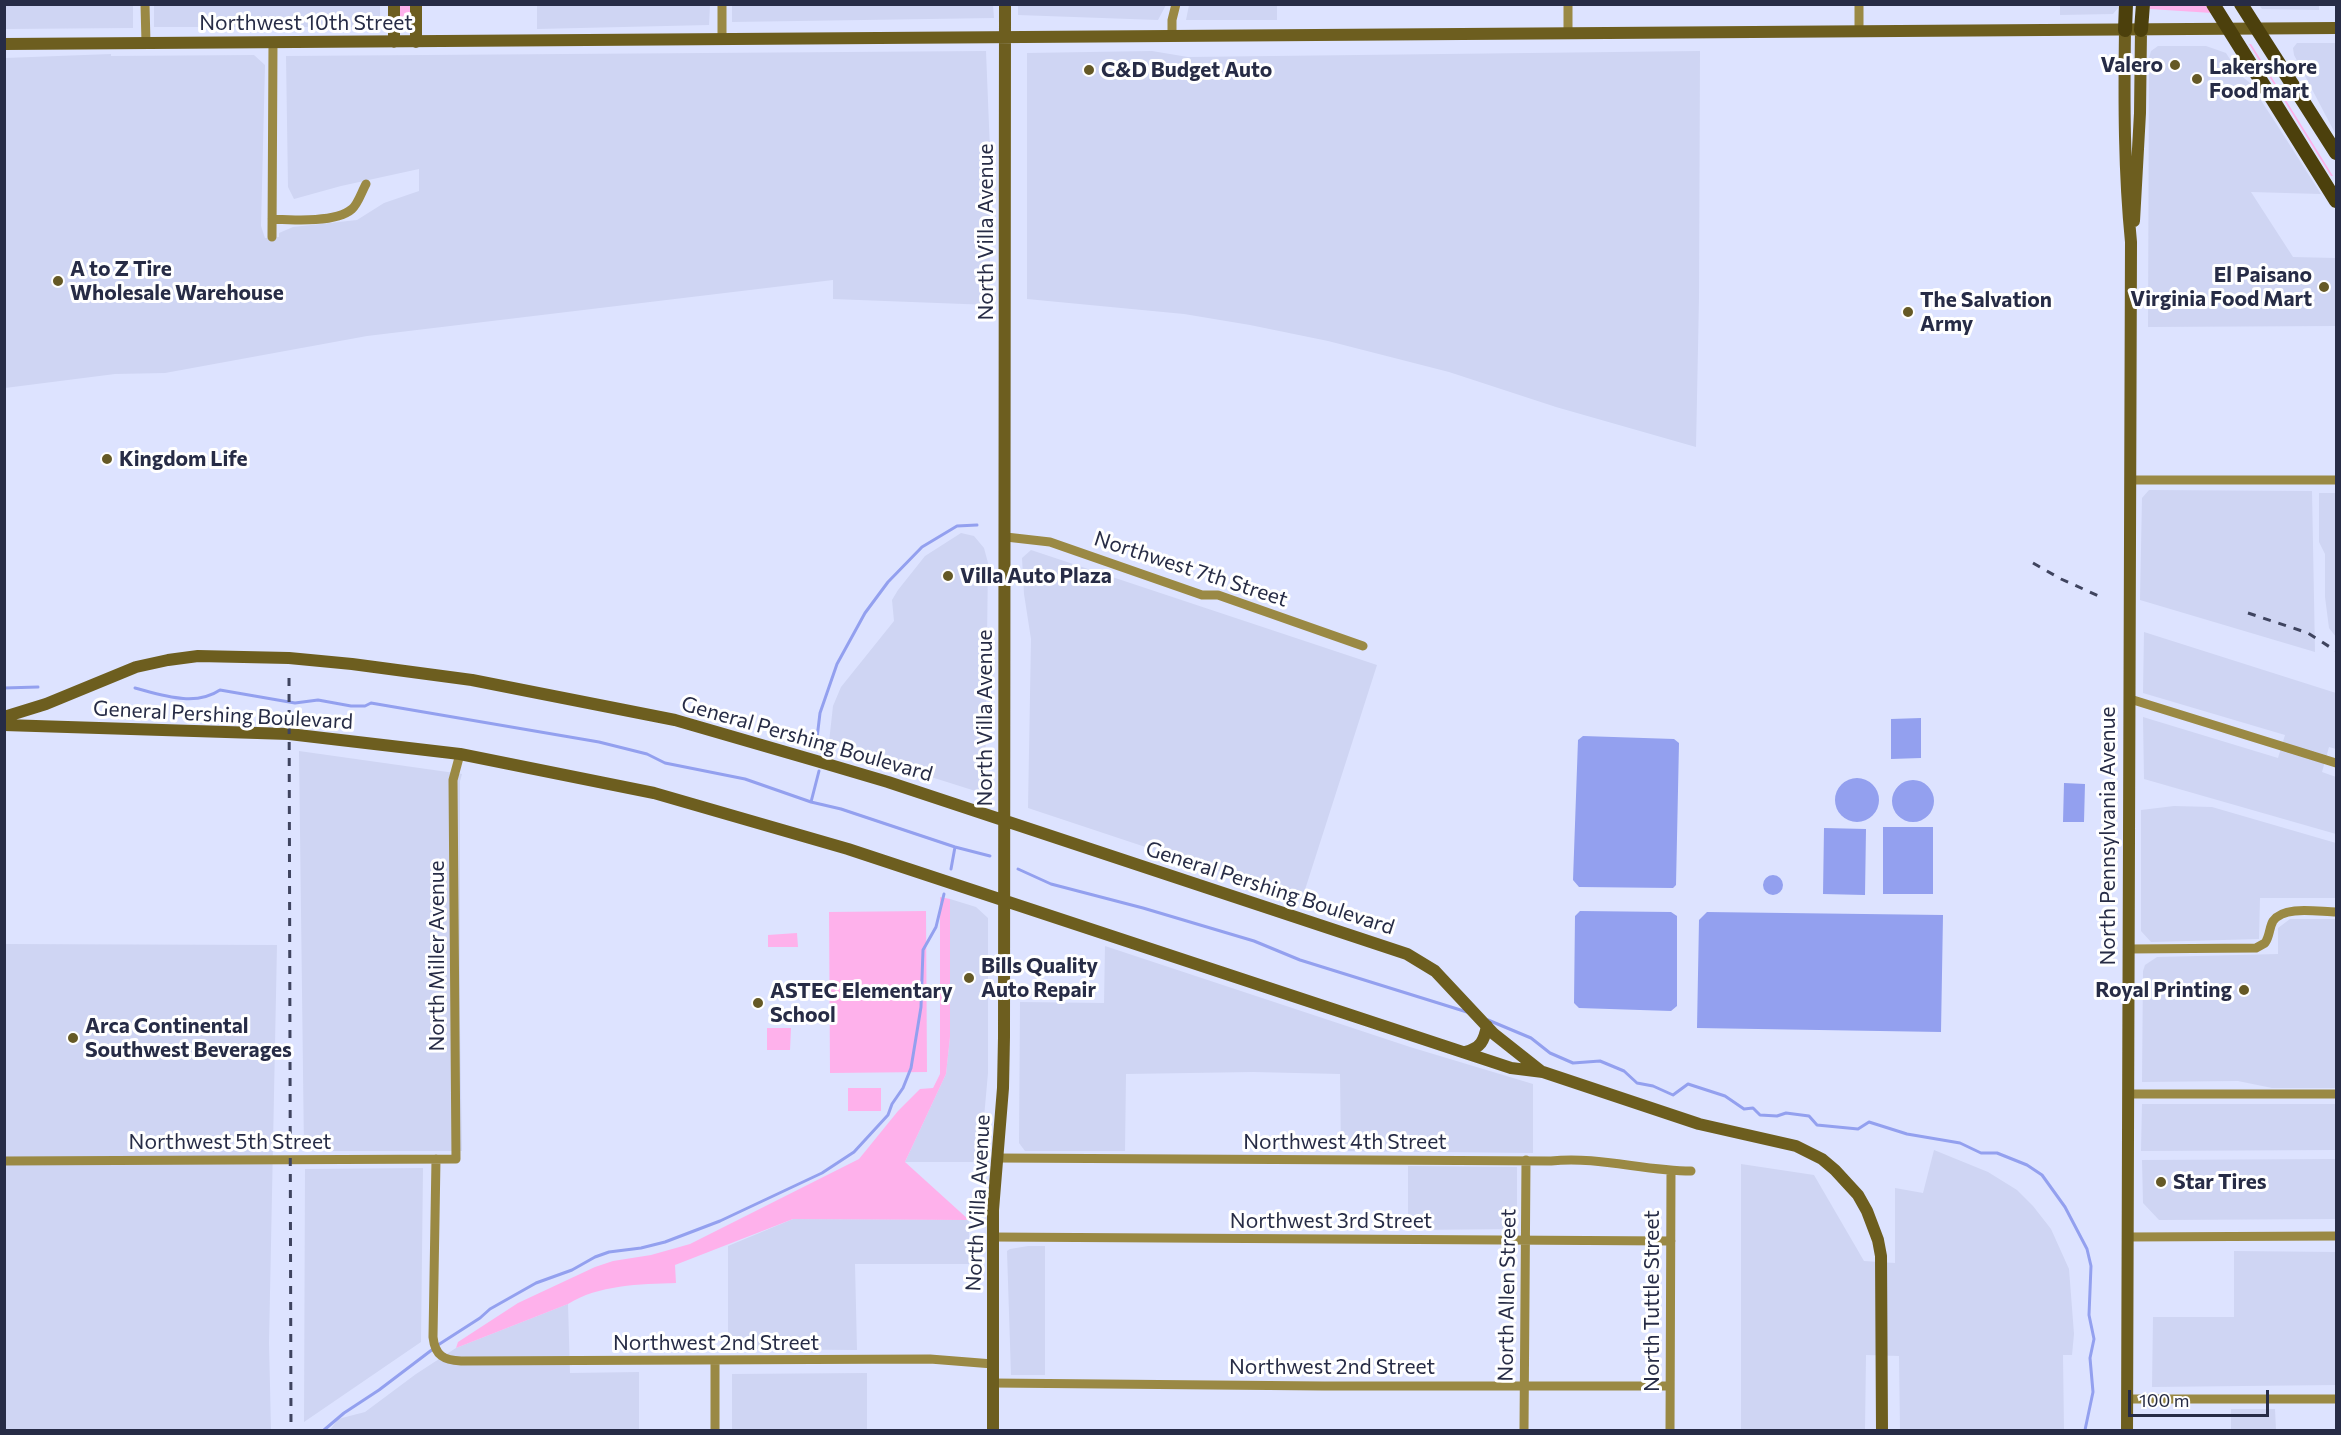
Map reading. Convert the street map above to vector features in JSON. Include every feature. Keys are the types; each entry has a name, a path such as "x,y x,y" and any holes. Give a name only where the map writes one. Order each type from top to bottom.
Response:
{"main road":[{"path":"394,4 394,42"},
{"path":"416,4 416,42"},
{"name":"North Villa Avenue","path":"993,1431 992,1237 1003,1088 1006,537 1005,4"},
{"name":"North Pennsylvania Avenue","path":"2126,4 2124,121 2131,242 2127,1431"},
{"name":"North Pennsylvania Avenue","path":"2131,242 2140,125 2143,4"},
{"path":"2213,4 2331,183 2337,201"},
{"path":"2241,4 2337,153"},
{"name":"Northwest 10th Street","path":"4,44 2337,28"},
{"name":"General Pershing Boulevard","path":"4,717 46,704 136,668 168,660 198,656 257,656 352,664 472,680 675,720 888,782 1407,954 1435,971 1502,1041 1543,1072"},
{"name":"General Pershing Boulevard","path":"4,725 290,734 460,754 654,793 848,849 1511,1068 1543,1072 1699,1124 1796,1146 1822,1160 1847,1182 1867,1211 1878,1240 1881,1256 1882,1431"},
{"path":"1464,1052 1475,1050 1482,1044 1487,1026"}],"street":[{"path":"145,4 146,43"},
{"path":"722,4 722,39"},
{"path":"1172,36 1172,20 1176,4"},
{"path":"1568,4 1568,33"},
{"path":"1859,4 1859,31"},
{"path":"272,237 273,42"},
{"path":"272,219 339,216 353,209 366,184"},
{"path":"2131,480 2337,480"},
{"name":"Northwest 7th Street","path":"1006,537 1050,542 1202,595 1218,595 1364,646"},
{"path":"2130,699 2337,763"},
{"name":"North Miller Avenue","path":"456,1160 453,780 460,754"},
{"path":"2129,949 2256,948 2265,943 2271,925 2281,914 2297,911 2337,912"},
{"path":"2128,1094 2337,1094"},
{"name":"Northwest 4th Street","path":"997,1158 1551,1161 1575,1158 1671,1171 1691,1171"},
{"name":"Northwest 2nd Street","path":"436,1159 433,1338 439,1354 445,1359 461,1361 930,1359 993,1364"},
{"name":"Northwest 5th Street","path":"4,1161 456,1160"},
{"name":"North Allen Street","path":"1524,1431 1526,1160"},
{"name":"North Tuttle Street","path":"1670,1431 1671,1171"},
{"path":"972,1210 993,1210"},
{"path":"2128,1237 2337,1236"},
{"name":"Northwest 3rd Street","path":"992,1237 1671,1240"},
{"path":"715,1361 715,1431"},
{"name":"Northwest 2nd Street","path":"993,1383 1670,1386"},
{"path":"2127,1399 2337,1399"}],"shaded area":[{"path":"5,4 133,5 133,28 5,29"},
{"path":"1018,4 1166,5 1158,20 1018,15"},
{"path":"154,5 380,5 380,27 154,27"},
{"path":"399,5 411,5 410,26 406,30 401,29 399,24"},
{"path":"537,5 710,5 709,25 537,29"},
{"path":"732,5 993,5 994,18 732,22"},
{"path":"1189,5 1277,5 1277,20 1186,20"},
{"path":"2060,5 2118,5 2118,8 2113,14 2060,15"},
{"path":"2150,5 2205,5 2212,13 2150,9"},
{"path":"2259,5 2319,5 2319,10 2262,9"},
{"path":"2297,43 2336,43 2336,135 2294,55 2293,48"},
{"path":"2249,44 2251,44 2333,176 2331,176"},
{"path":"2158,46 2206,46 2226,53 2240,75 2249,82 2321,194 2251,192 2293,257 2336,258 2336,326 2148,327 2149,58 2151,51"},
{"path":"986,51 990,151 990,305 833,299 833,280 367,336 165,373 115,374 5,388 5,58 111,54 111,56 254,55 265,65 261,226 265,238 279,237 279,233 293,227 357,220 384,203 419,191 419,169 294,199 288,187 286,56"},
{"path":"1152,51 1188,57 1700,51 1696,447 1556,407 1449,372 1328,341 1184,314 1027,299 1027,53"},
{"path":"2149,490 2312,491 2315,652 2140,600 2142,498"},
{"path":"2319,493 2336,493 2336,637 2329,628 2325,597 2325,554 2319,542"},
{"path":"961,533 974,536 984,548 988,563 985,794 829,742 833,706 841,687 894,621 892,600 898,590 925,556"},
{"path":"1031,550 1377,665 1302,899 1028,808 1031,639 1024,594 1022,558"},
{"path":"2144,632 2336,693 2336,749 2329,747 2322,772 2336,777 2336,834 2144,779 2143,717 2278,758 2285,735 2143,693"},
{"path":"299,751 462,774 460,781 460,1024 462,1151 304,1151"},
{"path":"2174,806 2212,807 2336,843 2336,898 2260,898 2259,939 2151,942 2141,931 2141,810"},
{"path":"940,897 950,899 950,1037 946,1074 905,1162 969,1220 793,1219 675,1265 676,1283 634,1285 592,1293 456,1348 458,1342 518,1303 595,1267 690,1244 859,1159 898,1111 920,1089 933,1088 940,1074"},
{"name":"Bills Quality Auto Repair","path":"950,899 976,907 988,918 988,1073 980,1162 905,1162 946,1074 950,1037"},
{"path":"926,911 927,1072 830,1073 829,912"},
{"path":"2290,919 2336,919 2336,1088 2272,1088 2238,1081 2142,1082 2143,971 2145,965 2157,957 2278,954 2278,928"},
{"path":"797,933 798,947 768,947 768,935"},
{"path":"5,944 277,945 269,1343 271,1430 5,1430"},
{"path":"1105,946 1410,1047 1533,1084 1533,1153 1341,1151 1340,1074 1253,1072 1126,1074 1125,1151 1025,1151 1019,1143 1020,1002 1104,1003"},
{"path":"767,1028 791,1028 790,1050 767,1050"},
{"path":"848,1088 881,1088 881,1111 848,1111"},
{"path":"2142,1104 2336,1104 2336,1150 2141,1151"},
{"path":"1934,1150 1988,1172 2017,1190 2051,1229 2069,1269 2074,1334 2072,1355 2063,1355 2064,1430 1900,1430 1899,1356 1866,1355 1865,1430 1741,1430 1741,1164 1814,1175 1864,1261 1895,1263 1895,1188 1923,1193"},
{"path":"2336,1159 2336,1219 2159,1220 2143,1203 2142,1160"},
{"path":"1408,1166 1517,1167 1517,1229 1408,1230"},
{"path":"423,1168 421,1342 304,1422 305,1169"},
{"path":"793,1219 969,1220 969,1264 855,1264 857,1350 728,1349 728,1246"},
{"path":"1028,1246 1045,1246 1045,1375 1011,1375 1007,1251"},
{"path":"2234,1251 2336,1252 2336,1385 2152,1387 2153,1317 2234,1317"},
{"path":"568,1304 570,1373 639,1372 639,1430 330,1430 338,1419 365,1412 456,1348"},
{"path":"867,1373 867,1430 732,1430 732,1374"},
{"path":"2231,1409 2275,1409 2276,1430 2231,1430"}],"water":[{"path":"1921,718 1921,758 1891,759 1891,719"},
{"path":"1583,736 1674,739 1679,743 1676,885 1673,888 1579,887 1573,880 1578,740"},
{"path":"1857,778 1866,779 1873,784 1878,791 1878,809 1873,816 1866,821 1857,822 1848,821 1841,816 1836,809 1835,800 1836,791 1841,784 1848,779"},
{"path":"1913,780 1921,781 1928,786 1933,793 1933,809 1928,816 1921,821 1913,822 1905,821 1898,816 1893,809 1892,801 1893,793 1898,786 1905,781"},
{"path":"2064,783 2085,784 2084,822 2063,822"},
{"path":"1883,827 1933,827 1933,894 1883,894"},
{"path":"1824,828 1866,829 1865,895 1823,894"},
{"path":"1773,875 1780,878 1783,885 1780,892 1773,895 1766,892 1763,885 1766,878"},
{"path":"1580,911 1671,912 1677,916 1677,1006 1671,1011 1579,1008 1574,1003 1575,916"},
{"path":"1707,912 1943,915 1941,1032 1697,1028 1699,920"}],"waterway":[{"path":"822,753 817,738 820,713 837,664 865,613 888,582 922,547 957,526 977,525"},
{"path":"4,688 38,687"},
{"path":"135,688 189,699 200,698 220,690 295,703 318,700 351,706 365,706 371,703 599,742 647,754 665,763 745,779 811,802 841,809 955,847 990,856"},
{"path":"811,802 819,771"},
{"path":"951,869 955,847"},
{"path":"1018,869 1051,884 1254,941 1300,960 1467,1012"},
{"path":"438,1345 490,1309 536,1283 572,1270 609,1252 665,1242 720,1221 822,1173 854,1152 888,1115 911,1068 921,1007 923,950 936,927 944,894"},
{"path":"1488,1020 1531,1038 1550,1053 1573,1063 1600,1061 1624,1071 1637,1083 1653,1086 1673,1095 1688,1084 1725,1096 1744,1109 1753,1108 1760,1115 1777,1116 1786,1113 1809,1116 1817,1125 1858,1129 1869,1122 1907,1134 1960,1143 1981,1153 1997,1153 2027,1165 2042,1175 2065,1207 2087,1249 2091,1266 2089,1315 2094,1339 2090,1358 2093,1392 2085,1430"},
{"path":"324,1430 433,1349"}],"railway":[{"path":"2033,563 2101,597"},
{"path":"2248,613 2308,633 2336,651"},
{"path":"289,678 291,1430"}],"place":[{"name":"Valero","path":"2175,65"},
{"name":"C&D Budget Auto","path":"1089,70"},
{"name":"Lakershore Food mart","path":"2197,79"},
{"name":"A to Z Tire Wholesale Warehouse","path":"58,281"},
{"name":"El Paisano Virginia Food Mart","path":"2324,287"},
{"name":"The Salvation Army","path":"1908,312"},
{"name":"Kingdom Life","path":"107,459"},
{"name":"Villa Auto Plaza","path":"948,576"},
{"name":"Bills Quality Auto Repair","path":"969,978"},
{"name":"Royal Printing","path":"2244,990"},
{"name":"ASTEC Elementary School","path":"758,1003"},
{"name":"Arca Continental Southwest Beverages","path":"73,1038"},
{"name":"Star Tires","path":"2161,1182"}]}
